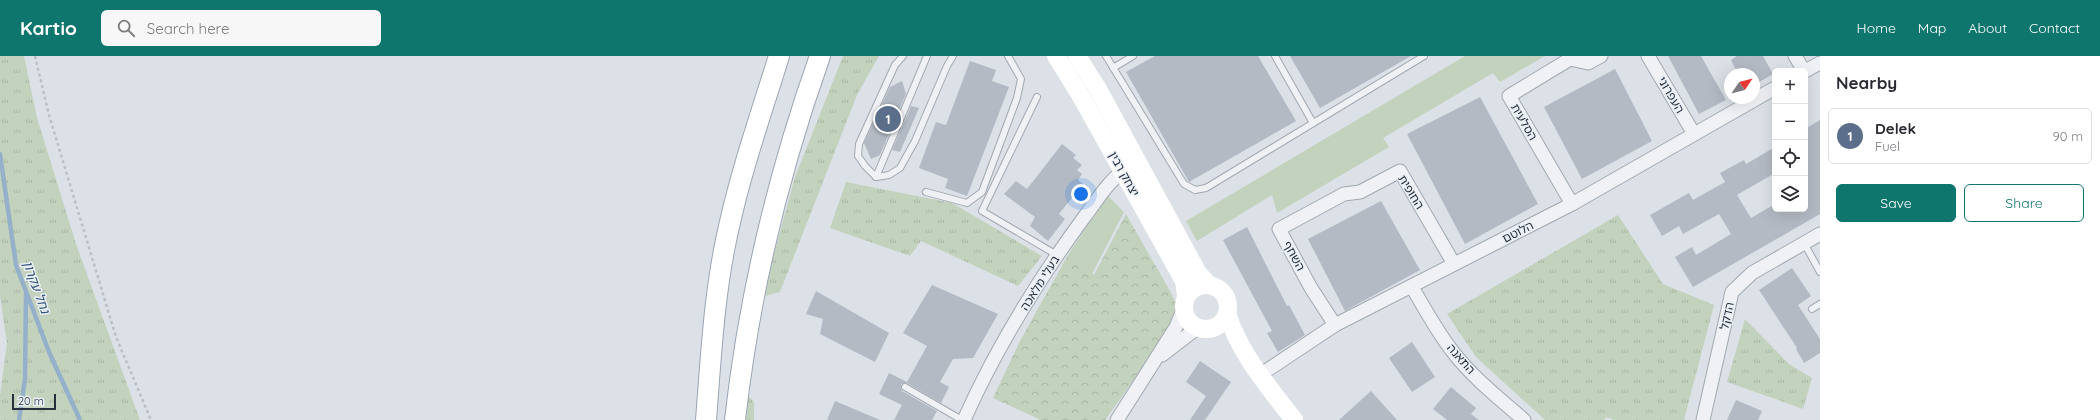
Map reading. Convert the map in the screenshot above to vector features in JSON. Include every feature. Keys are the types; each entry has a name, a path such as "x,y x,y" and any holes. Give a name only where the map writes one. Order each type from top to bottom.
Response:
{"main road":[{"path":"706,420 718,288 728,231 748,155 779,56"},
{"path":"735,420 745,344 773,210 796,130 820,56"}],"street":[{"name":"יצחק רבין","path":"1056,56 1184,281 1185,303"},
{"name":"יצחק רבין","path":"1077,56 1138,161 1198,273 1209,285"},
{"name":"הסלעית","path":"1572,204 1508,96 1570,60 1588,63 1601,56"},
{"name":"העפרוני","path":"1648,56 1694,134"},
{"path":"1795,56 1802,68"},
{"path":"1808,69 1820,64"},
{"name":"הלוטם","path":"1259,373 1335,325 1572,204 1772,90"},
{"name":"בעלי מלאכה","path":"963,420 1001,346 1057,255 1104,192 1122,171 1138,161"},
{"name":"החופית","path":"1344,194 1360,192 1400,171 1454,264"},
{"name":"השחף","path":"1335,325 1311,288 1279,229 1344,194"},
{"name":"הדקל","path":"1702,420 1732,292 1752,273 1820,234"},
{"path":"1117,420 1176,327 1185,303 1198,286 1209,285 1219,289 1224,294 1227,300 1227,313 1233,332 1259,373 1294,420"},
{"name":"התאנה","path":"1412,287 1453,353 1481,382 1524,420"},
{"path":"1185,303 1190,323 1206,328 1222,338 1259,373"},
{"path":"1157,358 1206,328 1220,324 1227,313"}],"lane":[{"path":"876,177 858,156 859,144 895,66 903,56"},
{"path":"876,177 927,56"},
{"path":"876,177 889,175 900,168 915,141 947,66 954,56"},
{"path":"926,192 967,203 982,192 1017,98 1021,79 1008,56"},
{"path":"1106,56 1184,184 1195,190 1206,188 1424,56"},
{"path":"1113,68 1133,56"},
{"path":"1275,56 1313,123"},
{"path":"1037,97 982,212 1057,255"},
{"path":"1804,243 1820,272"},
{"path":"1812,309 1820,304"},
{"path":"904,387 963,420"}],"path":[{"path":"35,56 50,115 116,337 151,420"}],"green space":[{"path":"0,56 24,56 37,118 76,244 140,420 0,420 0,395 7,343 0,296"},
{"path":"843,56 879,56 857,95 780,292 761,297 795,177"},
{"path":"1465,56 1545,56 1500,82 1493,73 1383,138 1389,147 1277,213 1272,195 1197,241 1186,221"},
{"path":"846,182 952,203 1042,256 1018,286 921,241 910,256 830,228"},
{"path":"1107,195 1124,212 1092,274 1068,255"},
{"path":"1126,214 1176,303 1177,319 1105,420 1041,420 993,398 1020,341 1068,255 1094,275"},
{"path":"1618,215 1663,284 1714,305 1684,420 1615,420 1606,417 1604,420 1545,420 1476,357 1447,314"},
{"path":"1745,319 1789,364 1812,378 1803,409 1727,382"},
{"path":"743,390 754,402 754,420 740,420"}],"building":[{"path":"1155,56 1258,56 1296,121 1189,182 1126,72"},
{"path":"1290,56 1411,56 1320,108"},
{"path":"1668,56 1701,56 1724,96 1724,101 1699,114"},
{"path":"1737,56 1763,56 1772,75 1760,82 1760,68 1735,68 1731,60"},
{"path":"970,61 996,70 992,81 1009,87 967,196 945,188 948,179 919,168 936,122 946,125"},
{"path":"1615,69 1652,141 1582,179 1544,107"},
{"path":"902,81 906,94 880,155 871,159 864,143 890,87"},
{"path":"1480,97 1538,204 1465,244 1407,134"},
{"path":"911,106 919,108 900,152 892,150"},
{"path":"1820,120 1820,214 1693,287 1675,257 1692,247 1696,255 1731,234 1719,214 1683,234 1679,226 1662,236 1650,215 1689,193 1693,200 1725,182 1720,173 1744,160 1746,164 1772,149 1772,175 1737,195 1751,218 1772,206 1772,212 1808,212 1808,127"},
{"path":"1062,144 1076,155 1073,158 1082,165 1077,170 1082,174 1078,180 1083,184 1059,214 1065,219 1048,241 1030,226 1035,217 1004,194 1016,181 1027,189"},
{"path":"1381,201 1420,270 1345,311 1308,239"},
{"path":"1247,227 1287,306 1289,305 1305,335 1278,352 1267,333 1272,331 1223,240"},
{"path":"1792,268 1811,296 1798,305 1820,339 1820,353 1804,363 1796,349 1797,348 1759,290"},
{"path":"932,285 998,314 973,358 953,359 940,382 949,387 941,403 907,383 901,384 902,391 937,411 932,420 894,420 902,405 879,394 889,373 907,382 927,346 903,333"},
{"path":"816,291 889,333 875,362 820,334 823,319 806,314"},
{"path":"1412,342 1435,377 1412,392 1389,358"},
{"path":"1200,361 1231,382 1205,420 1190,420 1206,396 1186,382"},
{"path":"1451,387 1476,408 1471,414 1479,420 1447,420 1433,409"},
{"path":"1371,391 1397,420 1339,420"},
{"path":"1736,400 1762,411 1758,420 1727,420"},
{"path":"835,401 880,420 827,420"}],"waterway":[{"name":"נחל עקרון","path":"0,154 16,265 49,352 80,420"},
{"path":"19,420 25,379 26,294"}],"place":[{"name":"Delek","path":"888,119"}]}
